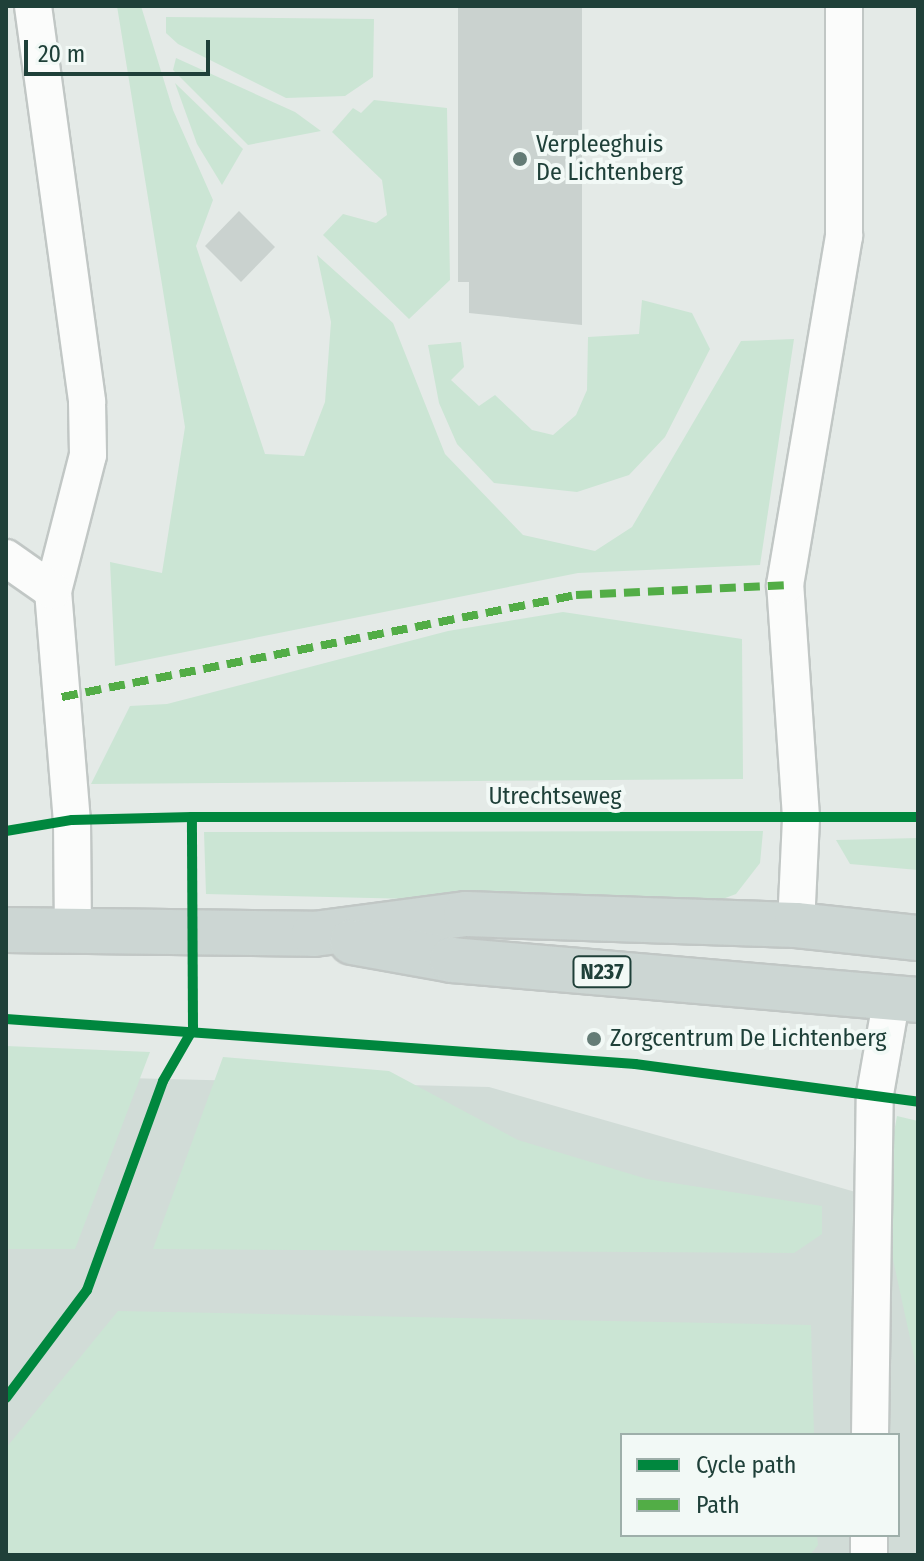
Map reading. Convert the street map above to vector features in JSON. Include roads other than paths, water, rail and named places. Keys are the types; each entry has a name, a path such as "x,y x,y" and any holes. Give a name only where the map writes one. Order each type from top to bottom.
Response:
{"main road":[{"name":"N237","path":"6,930 314,934 466,914 796,925 910,937"},
{"name":"N237","path":"314,934 452,960 905,999"},
{"path":"905,999 910,937"}],"lane":[{"path":"33,6 87,402 88,455 53,591 72,820 73,930"},
{"path":"796,925 801,817 785,585 844,236 844,6"},
{"path":"6,558 53,591"},
{"path":"6,582 53,591"},
{"path":"870,1433 875,1094 905,999"}],"place":[{"name":"Verpleeghuis De Lichtenberg","path":"520,159"},
{"name":"Zorgcentrum De Lichtenberg","path":"594,1039"}]}
